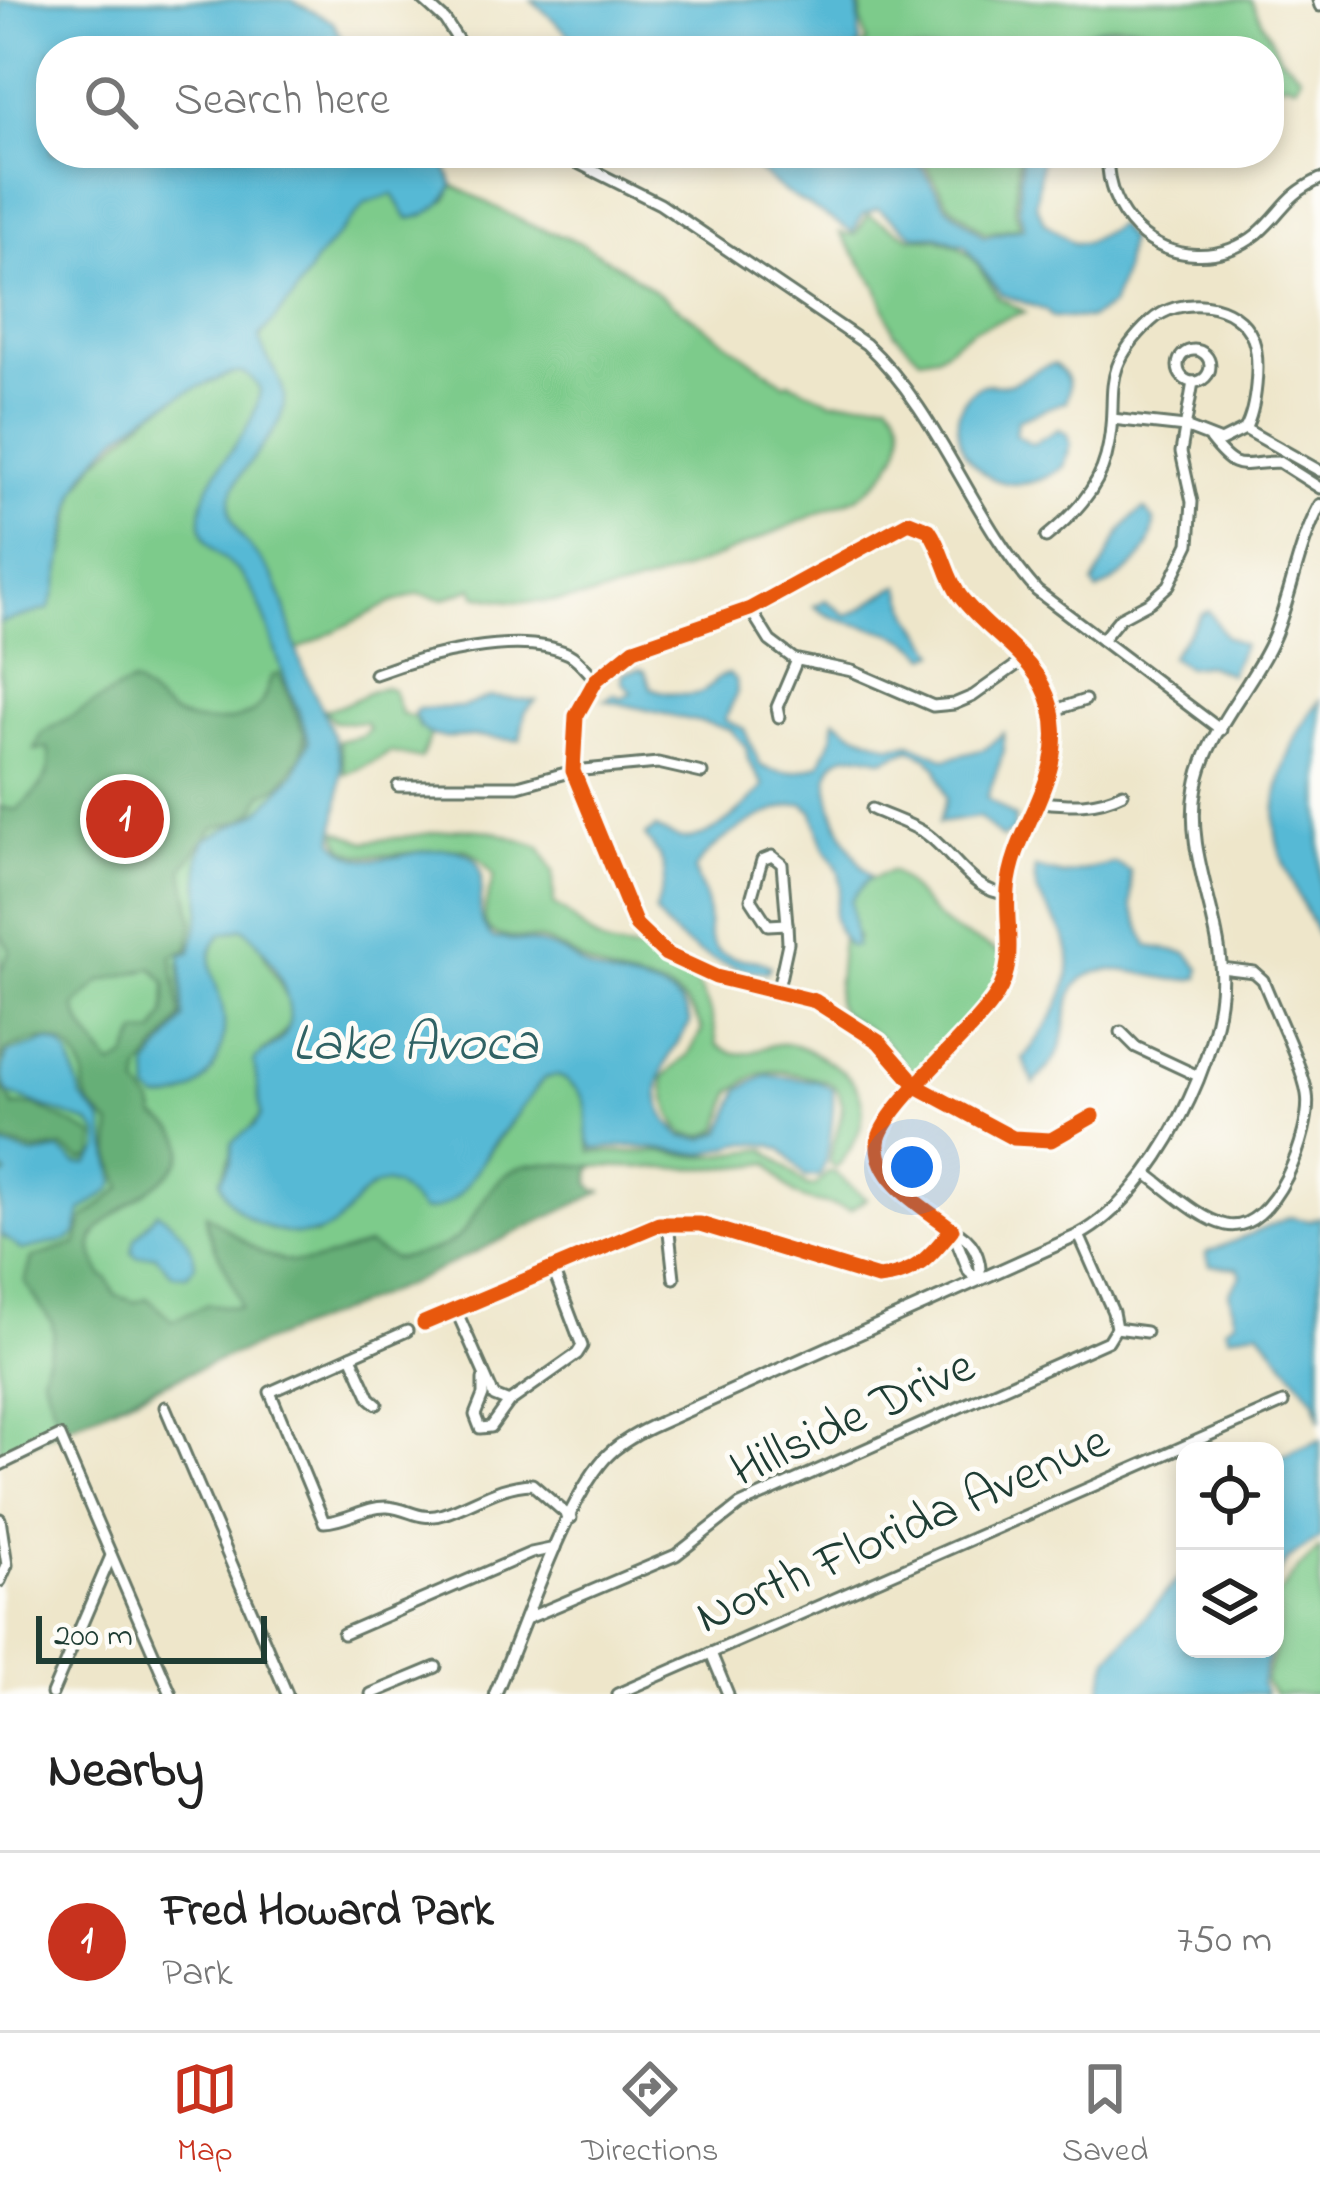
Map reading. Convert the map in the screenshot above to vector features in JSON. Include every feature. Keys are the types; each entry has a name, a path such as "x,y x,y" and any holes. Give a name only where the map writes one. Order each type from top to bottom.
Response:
{"street":[{"path":"423,0 455,36"},
{"path":"587,168 659,204 866,344 912,396 1013,565 1060,613 1221,730"},
{"path":"1110,168 1112,192 1125,218 1170,252 1195,255 1239,246 1259,233 1297,190 1320,179"},
{"path":"1046,537 1072,516 1097,480 1106,457 1116,366 1149,323 1173,307 1190,304 1219,308 1247,328 1253,340 1256,402 1245,429 1221,441 1185,427 1112,419"},
{"path":"1102,640 1112,625 1169,585 1189,544 1192,502 1182,463 1193,382"},
{"path":"1245,429 1320,471"},
{"path":"1210,439 1236,464 1279,462 1320,488"},
{"path":"495,1694 571,1518 604,1460 634,1435 1079,1235 1102,1223 1147,1174 1198,1076 1216,1028 1221,968 1193,808 1201,767 1275,633 1298,554 1320,505"},
{"path":"980,1280 982,1264 967,1236 902,1192 878,1153 882,1125 918,1087 996,997 1005,979 1011,951 1008,894 1012,865 1041,802 1053,756 1052,711 1042,684 1025,658 958,595 929,530 909,522 750,609 634,649 596,680 576,716 573,771 636,925 666,954 716,976 814,1001 879,1042 918,1087 1012,1138 1051,1140 1093,1116"},
{"path":"750,609 770,641 797,660 852,671 919,702 942,707 982,691 1025,658"},
{"path":"375,674 430,655 488,646 541,648 570,655 596,680"},
{"path":"779,717 777,707 797,660"},
{"path":"1052,711 1085,700"},
{"path":"398,786 518,785 573,771 658,763 702,773"},
{"path":"1041,802 1080,806 1123,793"},
{"path":"872,809 925,833 977,882 994,894 1008,894"},
{"path":"778,989 788,944 787,924 782,864 767,857 751,899 768,925 787,924"},
{"path":"1147,1174 1218,1222 1233,1226 1254,1220 1266,1208 1286,1181 1296,1156 1308,1096 1263,980 1254,972 1221,968"},
{"path":"1120,1032 1136,1047 1198,1076"},
{"path":"424,1323 639,1230 668,1223 700,1225 878,1278 904,1276 927,1261 952,1229"},
{"path":"668,1223 674,1278"},
{"path":"1079,1235 1116,1328 1146,1332"},
{"path":"481,1367 484,1389 476,1425 491,1427 509,1402 583,1346 552,1267"},
{"path":"456,1310 497,1399 509,1402"},
{"name":"Hillside Drive","path":"528,1618 676,1555 740,1505 1108,1341 1116,1328"},
{"path":"407,1330 270,1392 324,1522 391,1507 424,1519 508,1484 532,1484 571,1518"},
{"path":"351,1356 377,1404"},
{"name":"North Florida Avenue","path":"617,1694 1282,1403"},
{"path":"164,1407 286,1694"},
{"path":"0,1465 60,1436 172,1694"},
{"path":"0,1519 7,1564 0,1581"},
{"path":"344,1634 531,1553 556,1548"},
{"path":"52,1694 111,1556"},
{"path":"710,1653 728,1694"},
{"path":"371,1694 436,1667"}],"green space":[{"path":"862,0 1251,0 1270,36 1162,36 1120,25 1080,36 865,36"},
{"path":"1284,60 1301,75 1296,85 1286,82"},
{"path":"928,168 1018,168 1015,209 1020,227 985,233 948,203"},
{"path":"453,185 528,224 581,243 785,384 831,401 888,400 898,412 901,441 888,469 853,499 668,576 571,600 523,602 476,595 473,588 443,599 418,594 299,649 284,678 307,732 306,756 258,814 244,824 228,827 199,857 198,927 179,964 184,1019 148,1067 149,1092 157,1099 184,1096 217,1054 223,1034 212,975 213,947 221,934 243,928 260,946 291,1013 285,1031 262,1052 261,1115 233,1150 220,1180 269,1229 315,1235 375,1185 385,1183 458,1195 543,1079 554,1076 570,1083 584,1099 591,1152 702,1157 765,1149 807,1186 815,1186 834,1172 866,1199 850,1210 804,1198 788,1188 769,1163 698,1168 580,1166 509,1233 0,1456 0,623 65,554 76,492 97,461 153,412 189,390 236,371 316,260 366,203 393,194 408,219 446,200"},
{"path":"869,215 911,238 937,239 959,247 975,261 998,297 1025,312 974,329 937,355 920,358 894,332 876,285 840,233 855,235"},
{"path":"279,674 304,734 302,755 281,785 263,794 255,811 243,820 213,828 183,868 193,921 188,949 172,956 181,1018 140,1071 138,1086 156,1117 178,1134 183,1150 176,1166 102,1226 93,1240 93,1255 103,1277 115,1295 135,1302 147,1298 173,1321 208,1304 240,1308 206,1214 256,1249 283,1261 314,1261 368,1245 394,1259 457,1238 497,1182 526,1166 594,1166 590,1184 603,1191 411,1283 138,1393 65,1428 42,1375 54,1335 52,1323 25,1282 32,1258 76,1244 83,1219 122,1188 111,1156 111,1126 88,1101 84,1076 72,1052 54,1041 31,1041 6,1050 0,1062 0,972 10,950 0,933 0,807 16,810 42,783 49,767 48,748 35,750 42,733 121,688 133,683 180,717 225,721 255,710 272,676","holes":["152,968 166,983 165,1014 154,1033 138,1033 125,1059 111,1066 75,1006 101,981"]},
{"path":"385,687 393,690 401,713 415,718 431,734 421,759 390,752 345,774 339,741 369,730 366,723 334,722 324,709"},
{"path":"462,829 492,831 540,847 553,871 554,905 604,944 660,955 684,970 707,1004 717,1045 746,1053 793,1045 841,1070 853,1082 863,1109 856,1138 836,1168 830,1163 842,1108 833,1085 792,1073 761,1073 732,1091 719,1130 704,1136 684,1134 669,1107 664,1077 688,1055 702,1030 681,999 655,985 610,974 544,941 493,933 485,918 494,875 466,850 353,853 342,845 338,831 365,842"},
{"path":"892,871 948,926 1006,958 992,995 918,1080 882,1039 841,1012 836,1002 842,938 849,946 858,939 850,914 854,895 868,880"},
{"path":"0,1084 14,1106 35,1105 95,1136 93,1157 81,1160 62,1147 35,1151 0,1141"},
{"path":"1320,1548 1320,1694 1275,1694 1265,1682 1272,1658 1284,1658 1284,1588"}],"water":[{"name":"Lake Avoca","path":"0,0 291,0 333,22 340,36 36,36 36,168 447,168 453,185 430,212 408,219 393,194 366,203 259,337 283,388 282,412 232,494 232,519 278,588 304,671 335,740 341,778 334,841 364,859 434,850 467,854 480,870 481,917 493,938 552,948 593,971 650,986 676,999 690,1023 665,1066 659,1094 661,1108 682,1137 704,1139 722,1132 740,1089 766,1075 816,1081 833,1089 829,1147 819,1176 805,1177 783,1150 771,1145 743,1143 703,1154 631,1146 594,1149 580,1093 554,1076 543,1079 467,1185 448,1203 423,1211 396,1186 385,1183 367,1191 328,1229 314,1234 280,1232 248,1217 225,1194 220,1180 231,1161 232,1142 261,1115 254,1061 284,1036 289,1010 280,978 243,928 221,934 211,952 224,1022 212,1070 189,1093 157,1099 149,1092 148,1067 184,1019 181,955 191,952 201,910 199,857 205,840 258,813 295,773 309,742 259,603 239,572 211,547 201,522 209,486 256,409 260,390 255,383 241,373 195,389 152,412 113,442 83,479 74,499 49,609 0,623"},
{"path":"532,0 858,0 860,36 571,36"},
{"path":"1128,28 1155,36 1087,36"},
{"path":"756,168 923,168 945,205 984,237 1024,228 1019,209 1021,168 1040,168 1036,204 1045,223 1073,243 1086,243 1117,225 1128,239 1123,273 1111,306 1088,319 1052,317 1001,294 965,246 938,236 913,235 878,208 863,215 853,232 780,189"},
{"path":"1054,364 1068,380 1066,401 1017,420 1015,434 1032,444 1059,429 1066,433 1071,444 1064,466 1036,481 1011,483 989,477 972,463 961,444 962,404 981,386 1012,383"},
{"path":"1144,509 1154,520 1144,553 1128,571 1097,591 1093,584 1115,543"},
{"path":"900,586 911,615 937,653 928,657 903,638 842,620 814,606 826,600 846,615"},
{"path":"1209,611 1225,636 1243,645 1230,674 1207,665 1187,667 1170,657"},
{"path":"640,669 651,688 685,695 704,691 729,674 736,680 737,692 725,720 744,729 760,765 775,771 820,764 835,719 851,731 890,746 910,743 946,759 985,749 1003,733 1004,751 987,798 1015,817 1014,831 1002,838 979,817 939,823 947,798 937,768 910,749 883,760 854,754 836,760 829,774 835,816 871,876 851,900 856,946 849,946 835,924 839,873 812,811 804,804 776,810 743,826 713,848 695,870 714,947 732,957 770,966 767,972 704,955 677,937 655,912 664,871 645,836 656,828 680,839 706,834 764,786 748,760 746,747 730,729 605,700 632,692 622,682 623,673"},
{"path":"490,697 536,701 525,712 520,740 436,736 423,729 414,713 463,707"},
{"path":"1320,700 1320,940 1282,859 1275,816 1286,763"},
{"path":"1115,863 1130,871 1132,907 1148,946 1187,953 1200,969 1199,978 1177,980 1114,970 1085,977 1072,994 1059,1051 1034,1084 1023,1059 1054,1014 1070,963 1060,928 1038,893 1035,868 1064,875"},
{"path":"49,1041 69,1055 82,1098 102,1120 115,1183 81,1211 76,1233 68,1240 21,1250 0,1234 0,1179 7,1174 0,1168 0,1145 34,1155 60,1150 77,1164 88,1164 100,1149 99,1134 89,1123 9,1094 6,1088 2,1074 8,1053"},
{"path":"157,1212 188,1241 195,1265 187,1275 173,1275 155,1255 137,1257 132,1252 135,1239"},
{"path":"1290,1217 1309,1221 1320,1217 1320,1421 1315,1400 1259,1330 1229,1336 1225,1328 1235,1320 1229,1292 1241,1275 1238,1268 1210,1265 1206,1253"},
{"path":"1320,1440 1320,1538 1284,1566 1284,1550 1284,1455"},
{"path":"1176,1581 1176,1658 1268,1658 1261,1683 1266,1694 1100,1694 1109,1658"}],"cycle path":[{"path":"424,1323 659,1224 700,1224 878,1278 921,1263 952,1229 894,1182 885,1170 878,1143 894,1111 910,1091 930,1071 969,1030 1003,983 1009,957 1012,867 1047,780 1055,733 1051,707 1035,673 960,596 929,530 909,522 750,609 634,649 596,680 576,716 573,771 636,925 666,954 716,977 815,1001 879,1042 918,1087 1013,1138 1051,1140 1093,1116"}],"place":[{"name":"Fred Howard Park","path":"125,819"}]}
